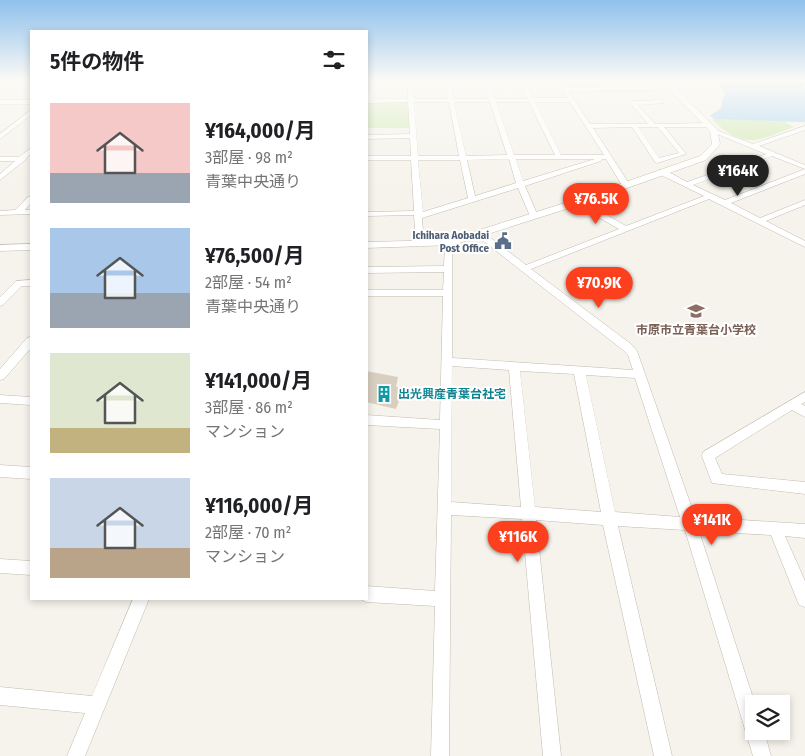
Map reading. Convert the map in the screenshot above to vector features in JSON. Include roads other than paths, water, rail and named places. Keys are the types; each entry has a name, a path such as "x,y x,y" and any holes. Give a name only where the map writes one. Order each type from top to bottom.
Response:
{"street":[{"path":"0,137 26,116"},
{"path":"413,116 420,244"},
{"path":"454,116 472,200"},
{"path":"498,116 521,186 534,216"},
{"path":"538,116 559,157"},
{"path":"582,116 626,185"},
{"path":"634,126 658,161 683,154 647,116"},
{"path":"368,245 449,243 578,202 704,158 716,144 712,128 700,116"},
{"path":"588,126 656,125 712,128 805,167"},
{"path":"753,146 805,128"},
{"path":"368,137 414,136"},
{"path":"0,178 30,151"},
{"path":"687,184 772,154"},
{"path":"368,158 608,157"},
{"path":"368,214 419,215 521,186 608,157"},
{"path":"0,159 30,159"},
{"path":"724,203 805,171"},
{"path":"662,172 805,244"},
{"path":"525,268 710,196"},
{"path":"18,212 30,200"},
{"path":"578,202 625,229"},
{"path":"760,221 805,202"},
{"path":"0,212 30,212"},
{"path":"480,234 627,347 633,354 690,524 745,701"},
{"path":"440,756 449,243"},
{"path":"0,248 30,247"},
{"path":"368,270 448,268"},
{"path":"0,303 20,282 30,283"},
{"path":"368,293 448,293"},
{"path":"0,376 30,342"},
{"path":"447,362 639,374"},
{"path":"514,366 552,756"},
{"path":"579,370 609,519 663,756"},
{"path":"805,396 708,456 717,479 805,488"},
{"path":"0,399 30,401"},
{"path":"792,404 805,412"},
{"path":"368,420 446,425"},
{"path":"0,471 30,474"},
{"path":"444,508 805,531"},
{"path":"774,530 805,599"},
{"path":"0,566 30,568"},
{"path":"368,594 443,599"},
{"path":"76,756 141,600"},
{"path":"0,696 98,705"},
{"path":"757,740 762,756"}],"water":[{"path":"710,116 805,116 805,122 715,119"}],"place":[{"name":"Ichihara Aobadai Post Office","path":"503,241"},
{"name":"市原市立青葉台小学校","path":"696,311"},
{"name":"出光興産青葉台社宅","path":"384,394"}]}
